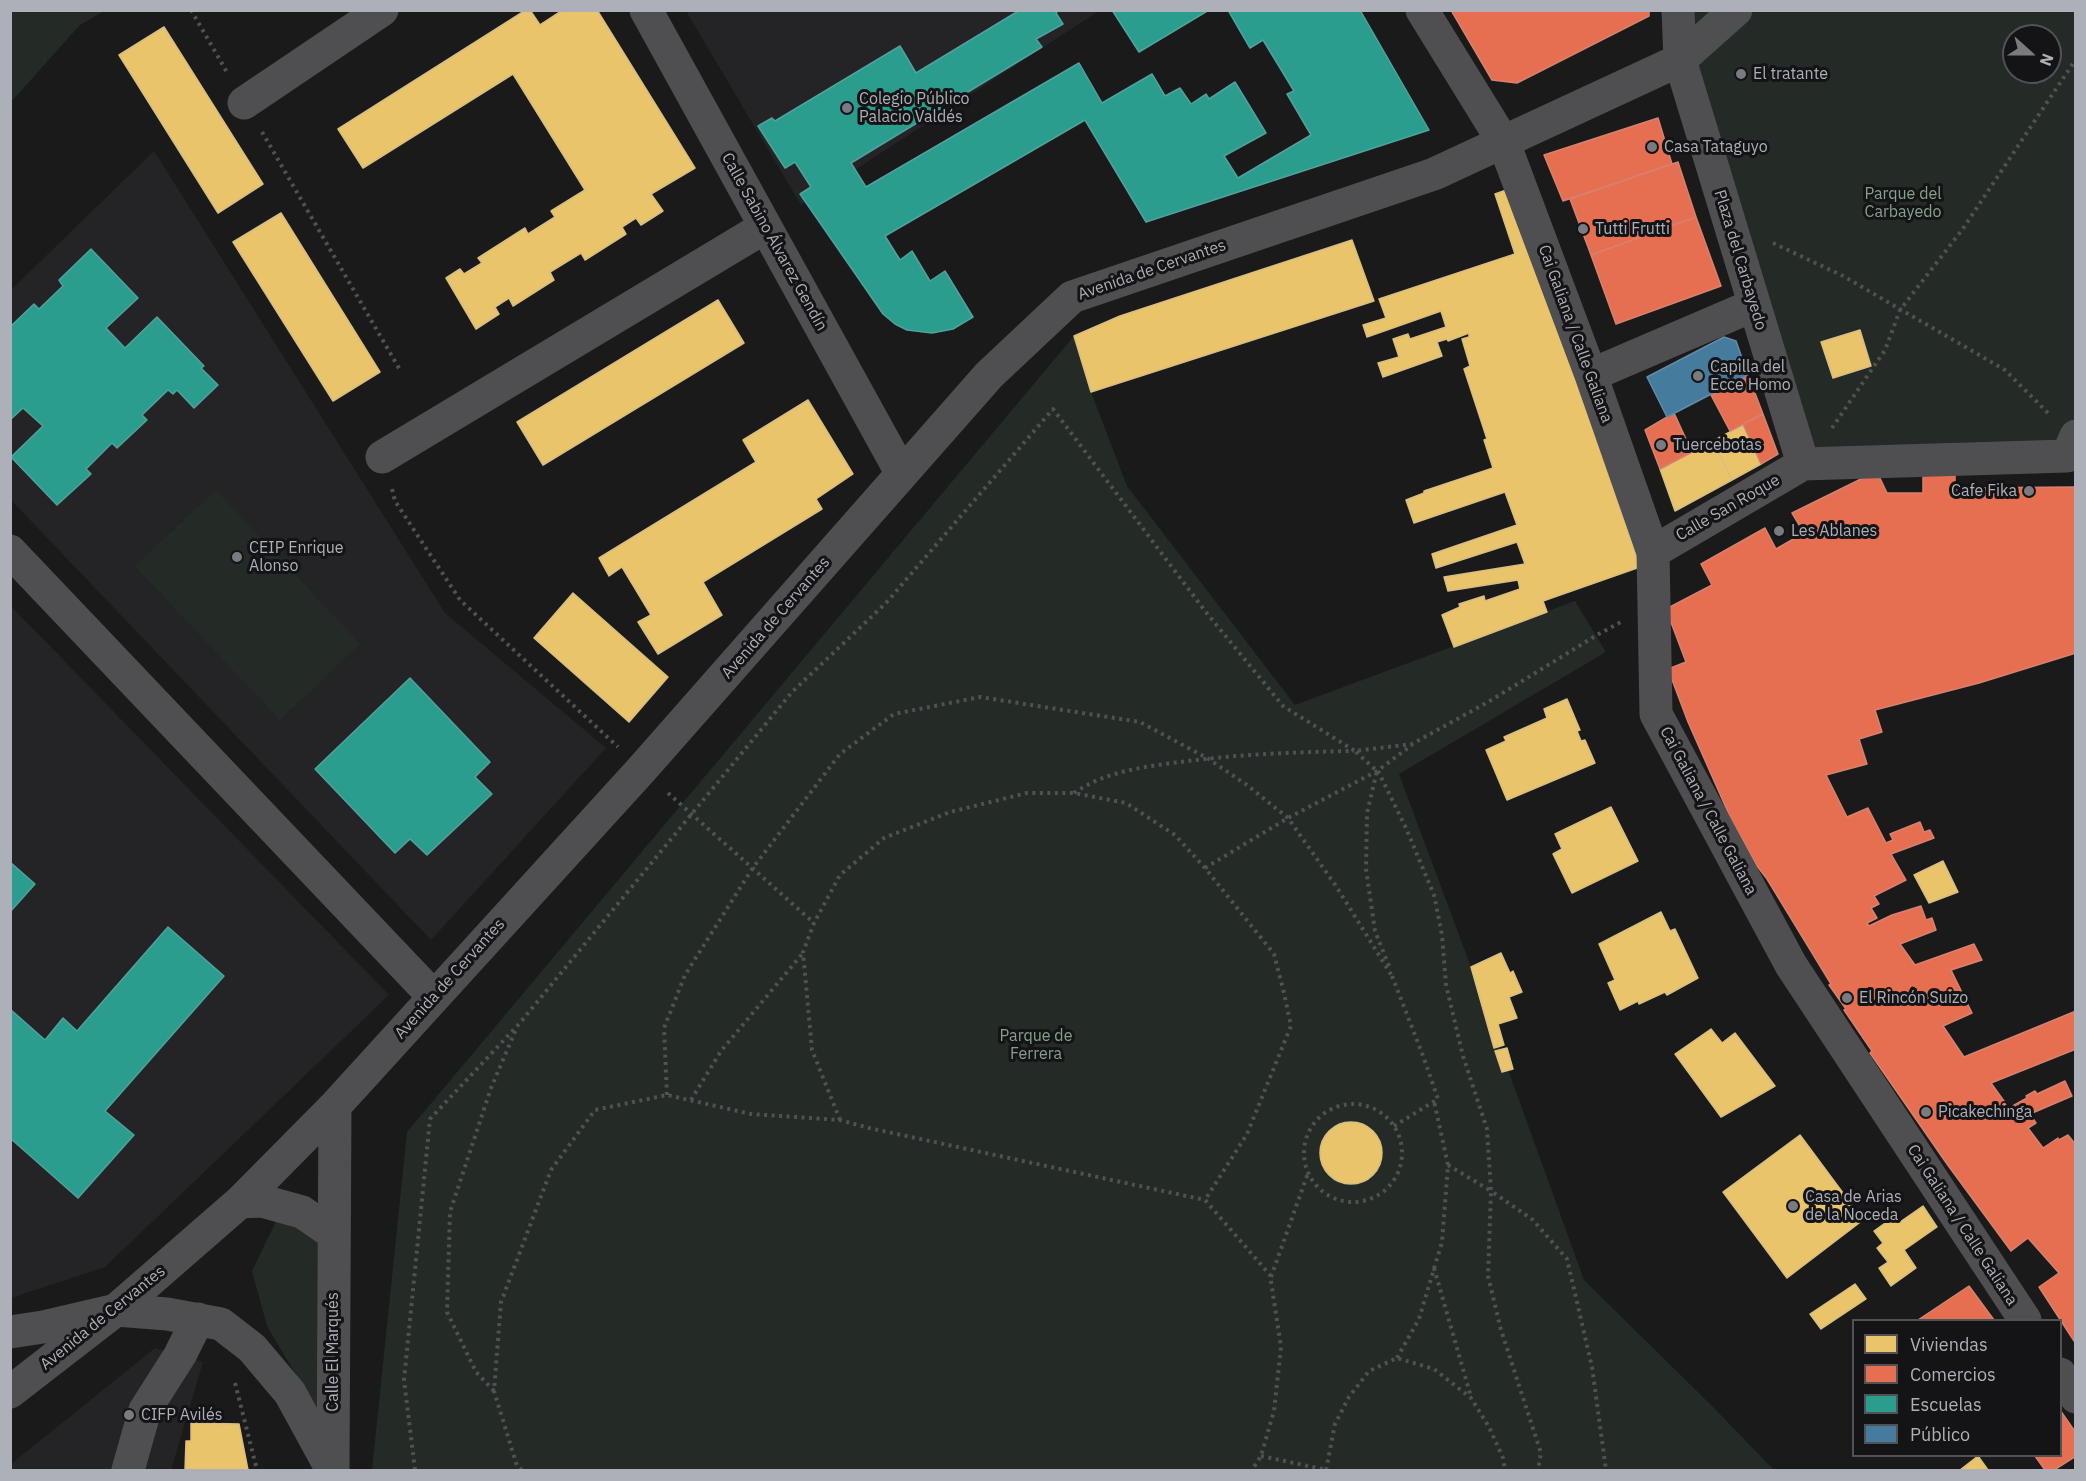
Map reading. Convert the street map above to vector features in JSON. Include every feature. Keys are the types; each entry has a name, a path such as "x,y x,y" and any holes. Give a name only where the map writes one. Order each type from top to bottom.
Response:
{"street":[{"path":"244,103 382,10"},
{"name":"Calle Sabino Álvarez Gendín","path":"646,10 902,474"},
{"name":"Cai Galiana / Calle Galiana","path":"1422,10 1504,143 1591,375 1653,552 1656,714 1791,965 2024,1319"},
{"name":"Plaza del Carbayedo","path":"1678,10 1680,60 1803,464"},
{"path":"1680,60 1736,10"},
{"name":"Avenida de Cervantes","path":"10,1392 116,1310 240,1202 335,1106 642,769 989,375 1072,297 1434,174 1680,60"},
{"path":"382,457 765,226"},
{"path":"1591,375 1754,305"},
{"path":"1803,464 2073,451"},
{"name":"Calle San Roque","path":"1653,552 1803,464"},
{"path":"10,551 434,997"},
{"name":"Calle El Marqués","path":"332,1470 335,1106"},
{"path":"240,1202 262,1201 302,1212 334,1234"},
{"path":"10,1332 44,1327 116,1310"},
{"name":"Calle El Marqués","path":"116,1310 167,1314 221,1324 252,1348 290,1393 332,1470"},
{"path":"128,1470 145,1410 180,1355 198,1319"},
{"path":"2062,1376 2076,1397"}],"path":[{"path":"191,10 400,370"},
{"path":"1803,464 1844,412 1885,350 1900,310 1962,230 2076,59"},
{"path":"1729,223 1843,276 2005,370 2051,416 2073,451"},
{"path":"415,1470 404,1380 430,1119 519,1024 792,692 886,603 1053,409 1205,611 1283,706 1355,751 1377,771 1406,828 1434,895 1442,935 1446,985 1463,1056 1487,1129 1491,1191 1488,1276 1501,1330 1540,1453 1538,1470"},
{"path":"382,457 395,501 460,600 691,814 814,923"},
{"path":"1204,868 1288,818 1377,771 1413,744 1488,702 1596,635 1654,605"},
{"path":"667,1095 664,1028 685,975 752,869 840,754 894,714 980,697 1140,722 1207,758 1247,785 1288,818 1336,886 1392,976"},
{"path":"1074,793 1083,787 1137,767 1207,758 1280,752 1355,751 1413,744"},
{"path":"1377,771 1367,813 1366,870 1375,931 1438,1099 1394,1126"},
{"path":"691,1100 721,1051 803,952 814,923 840,875 884,838 950,812 1027,793 1074,793 1126,803 1175,835 1274,954 1291,1026 1246,1134 1206,1200"},
{"path":"803,952 812,1050 840,1120"},
{"path":"494,1391 476,1372 447,1312 450,1212 491,1088 519,1024"},
{"path":"522,1470 516,1468 494,1391 501,1302 551,1170 595,1110 667,1095 751,1113 840,1120 1206,1200 1270,1277"},
{"path":"1261,1456 1327,1470 1335,1424 1349,1397 1369,1371 1396,1358 1419,1318 1442,1242 1448,1165 1434,1101"},
{"path":"1353,1103 1369,1106 1383,1114 1394,1126 1401,1141 1402,1157 1398,1173 1377,1197 1361,1202 1345,1202 1330,1196 1317,1186 1308,1173 1304,1157 1305,1141 1312,1126 1323,1114 1337,1106 1353,1103"},
{"path":"1448,1165 1533,1220 1567,1259 1592,1367 1606,1470"},
{"path":"1252,1470 1261,1456 1274,1411 1281,1347 1270,1277 1308,1173"},
{"path":"1434,1268 1471,1398 1490,1428 1506,1470"},
{"path":"1396,1358 1434,1369 1471,1398"},
{"path":"235,1380 257,1470"}],"shaded area":[{"name":"Colegio Público Palacio Valdés","path":"686,11 1099,11 801,205"},
{"name":"CEIP Enrique Alonso","path":"154,151 445,613 606,748 431,940 11,500 11,290"},
{"path":"10,605 389,995 105,1267 11,1298"},
{"name":"CIFP Avilés","path":"155,1348 203,1362 171,1470 11,1470 11,1464"}],"green space":[{"path":"11,10 104,11 80,25 11,102"},
{"name":"Parque del Carbayedo","path":"1678,11 2075,11 2076,436 2067,456 1803,464"},
{"name":"Parque de Ferrera","path":"1074,336 1091,392 1127,486 1295,705 1575,601 1606,652 1399,774 1584,1280 1774,1470 372,1470 407,1132"},
{"path":"216,490 360,644 280,720 135,566"},
{"path":"279,1215 297,1224 325,1249 325,1424 267,1326 252,1271"}],"building: Viviendas":[{"path":"526,10 530,10 540,25 563,10 597,10 695,168 651,194 663,211 641,225 636,218 622,227 626,234 585,260 581,253 550,272 554,280 513,306 509,298 495,307 499,314 476,329 446,278 460,269 464,274 482,263 478,258 525,228 528,234 555,217 551,211 585,190 513,74 363,168 338,129"},
{"path":"164,27 263,184 218,213 119,55"},
{"path":"1512,188 1640,567 1543,601 1547,612 1454,647 1442,615 1460,607 1459,604 1484,596 1485,601 1520,589 1518,580 1448,591 1444,577 1525,564 1517,542 1436,568 1432,554 1517,525 1505,492 1414,523 1406,500 1424,491 1493,468 1484,440 1487,439 1464,369 1470,366 1462,339 1469,337 1469,333 1448,341 1447,339 1437,342 1442,356 1383,377 1378,363 1399,357 1393,339 1408,334 1410,339 1446,327 1441,311 1367,337 1363,325 1386,318 1379,299 1515,254 1495,194"},
{"path":"281,213 380,372 333,401 233,242"},
{"path":"1352,240 1374,301 1091,392 1074,336 1120,316"},
{"path":"718,300 744,343 543,465 517,422"},
{"path":"1860,330 1871,366 1833,378 1821,342"},
{"path":"808,400 853,474 816,499 822,509 703,582 722,615 658,654 638,622 651,615 622,567 609,576 599,558 756,462 743,440"},
{"path":"1743,425 1761,464 1732,480 1713,441"},
{"path":"1713,441 1732,480 1675,511 1660,469"},
{"path":"573,593 668,677 629,722 534,638"},
{"path":"1567,699 1580,730 1577,731 1581,741 1585,740 1595,763 1507,800 1486,750 1506,741 1504,737 1547,718 1544,709"},
{"path":"1611,807 1638,861 1572,893 1553,854 1562,849 1555,834"},
{"path":"1943,861 1958,892 1929,903 1914,875"},
{"path":"1661,912 1670,931 1675,929 1698,978 1667,995 1665,992 1620,1010 1608,983 1615,980 1599,944"},
{"path":"1501,953 1510,973 1513,971 1522,992 1509,997 1517,1018 1498,1024 1504,1045 1494,1048 1471,967"},
{"path":"1711,1029 1722,1043 1735,1033 1775,1086 1721,1117 1675,1054"},
{"path":"1507,1048 1513,1069 1502,1072 1495,1051"},
{"path":"1345,1122 1357,1122 1373,1131 1380,1141 1382,1153 1380,1165 1373,1175 1357,1184 1345,1184 1334,1179 1325,1170 1320,1159 1320,1147 1325,1136 1334,1127"},
{"name":"Casa de Arias de la Noceda","path":"1800,1135 1863,1220 1787,1278 1723,1192"},
{"path":"1923,1206 1937,1227 1904,1250 1916,1268 1891,1286 1879,1268 1888,1262 1877,1248 1883,1243 1874,1231 1895,1216 1900,1222"},
{"path":"1855,1284 1866,1299 1821,1329 1810,1314"},
{"path":"191,1423 239,1424 248,1470 185,1470 186,1441 191,1441"},
{"path":"1979,1457 1988,1470 1960,1470"}],"building: Comercios":[{"path":"1451,10 1649,10 1649,16 1517,83 1492,80"},
{"path":"1658,118 1672,164 1563,201 1544,155"},
{"path":"1678,162 1696,217 1591,255 1570,199"},
{"path":"1696,217 1721,286 1616,324 1591,255"},
{"path":"1748,375 1763,414 1730,431 1711,395"},
{"path":"1674,413 1692,452 1660,469 1645,430"},
{"path":"1763,414 1778,454 1761,464 1743,424"},
{"path":"1923,472 1955,472 1955,488 2076,487 2076,653 1979,683 1875,710 1882,732 1859,739 1867,764 1826,775 1847,817 1868,808 1886,843 1893,840 1890,834 1920,822 1924,832 1930,830 1934,838 1891,854 1906,880 1874,896 1879,904 1871,908 1877,918 1867,923 1869,926 1892,915 1921,906 1926,920 1932,918 1936,930 1900,944 1915,965 1974,944 1982,960 1951,970 1972,1013 1943,1026 1964,1057 2076,1011 2076,1049 1991,1083 2009,1108 2035,1091 2037,1094 2065,1081 2072,1096 2030,1114 2036,1123 2028,1128 2043,1148 2058,1138 2059,1140 2068,1135 2076,1145 2076,1344 2062,1319 2060,1319 2039,1287 2059,1273 2028,1238 2011,1251 1870,1053 1872,1051 1844,1010 1846,1009 1829,985 1831,984 1757,866 1731,819 1688,722 1668,669 1686,662 1666,609 1712,585 1701,564 1765,528 1776,549 1804,533 1792,513 1861,479 1878,474 1887,493 1923,493"},
{"path":"1969,1286 1993,1319 1920,1319"},
{"path":"2062,1413 2076,1433 2076,1456 2054,1470 2045,1470 2036,1457 2062,1457"}],"building: Escuelas":[{"path":"1020,10 1059,10 1056,13 1063,24 1036,39 1042,47 851,163 866,187 1079,63 1102,103 1152,74 1165,96 1180,88 1191,104 1206,94 1209,99 1235,82 1266,133 1224,156 1238,178 1311,135 1287,94 1294,91 1263,40 1250,48 1228,10 1360,10 1429,130 1146,222 1085,120 885,236 900,260 912,251 930,281 945,271 973,317 953,329 932,333 907,330 883,314 800,194 811,187 795,162 785,168 758,126 772,118 775,121 900,46 916,73"},
{"path":"1112,10 1209,10 1139,52"},
{"path":"91,249 138,298 106,328 125,348 157,317 204,366 201,368 218,385 194,408 177,390 173,394 168,390 142,415 147,420 117,448 112,443 86,469 91,474 57,505 11,457 43,426 23,408 10,420 10,327 34,304 39,309 63,286 59,280"},
{"path":"410,678 490,762 475,777 492,794 427,855 410,839 395,853 315,769"},
{"path":"10,862 35,884 10,912"},
{"path":"168,927 224,976 105,1111 134,1135 78,1198 10,1138 10,1078 12,1076 10,1074 10,1009 45,1040 63,1018 77,1031"}],"building: Público":[{"name":"Capilla del Ecce Homo","path":"1724,337 1736,341 1748,375 1667,417 1647,377"}],"place":[{"name":"El tratante","path":"1741,74"},
{"name":"Colegio Público Palacio Valdés","path":"847,108"},
{"name":"Casa Tataguyo","path":"1652,147"},
{"name":"Tutti Frutti","path":"1583,229"},
{"name":"Capilla del Ecce Homo","path":"1698,376"},
{"name":"Tuercebotas","path":"1661,445"},
{"name":"Cafe Fika","path":"2029,491"},
{"name":"Les Ablanes","path":"1779,531"},
{"name":"CEIP Enrique Alonso","path":"237,557"},
{"name":"El Rincón Suizo","path":"1847,998"},
{"name":"Picakechinga","path":"1926,1112"},
{"name":"Casa de Arias de la Noceda","path":"1793,1206"},
{"name":"CIFP Avilés","path":"129,1415"}]}
